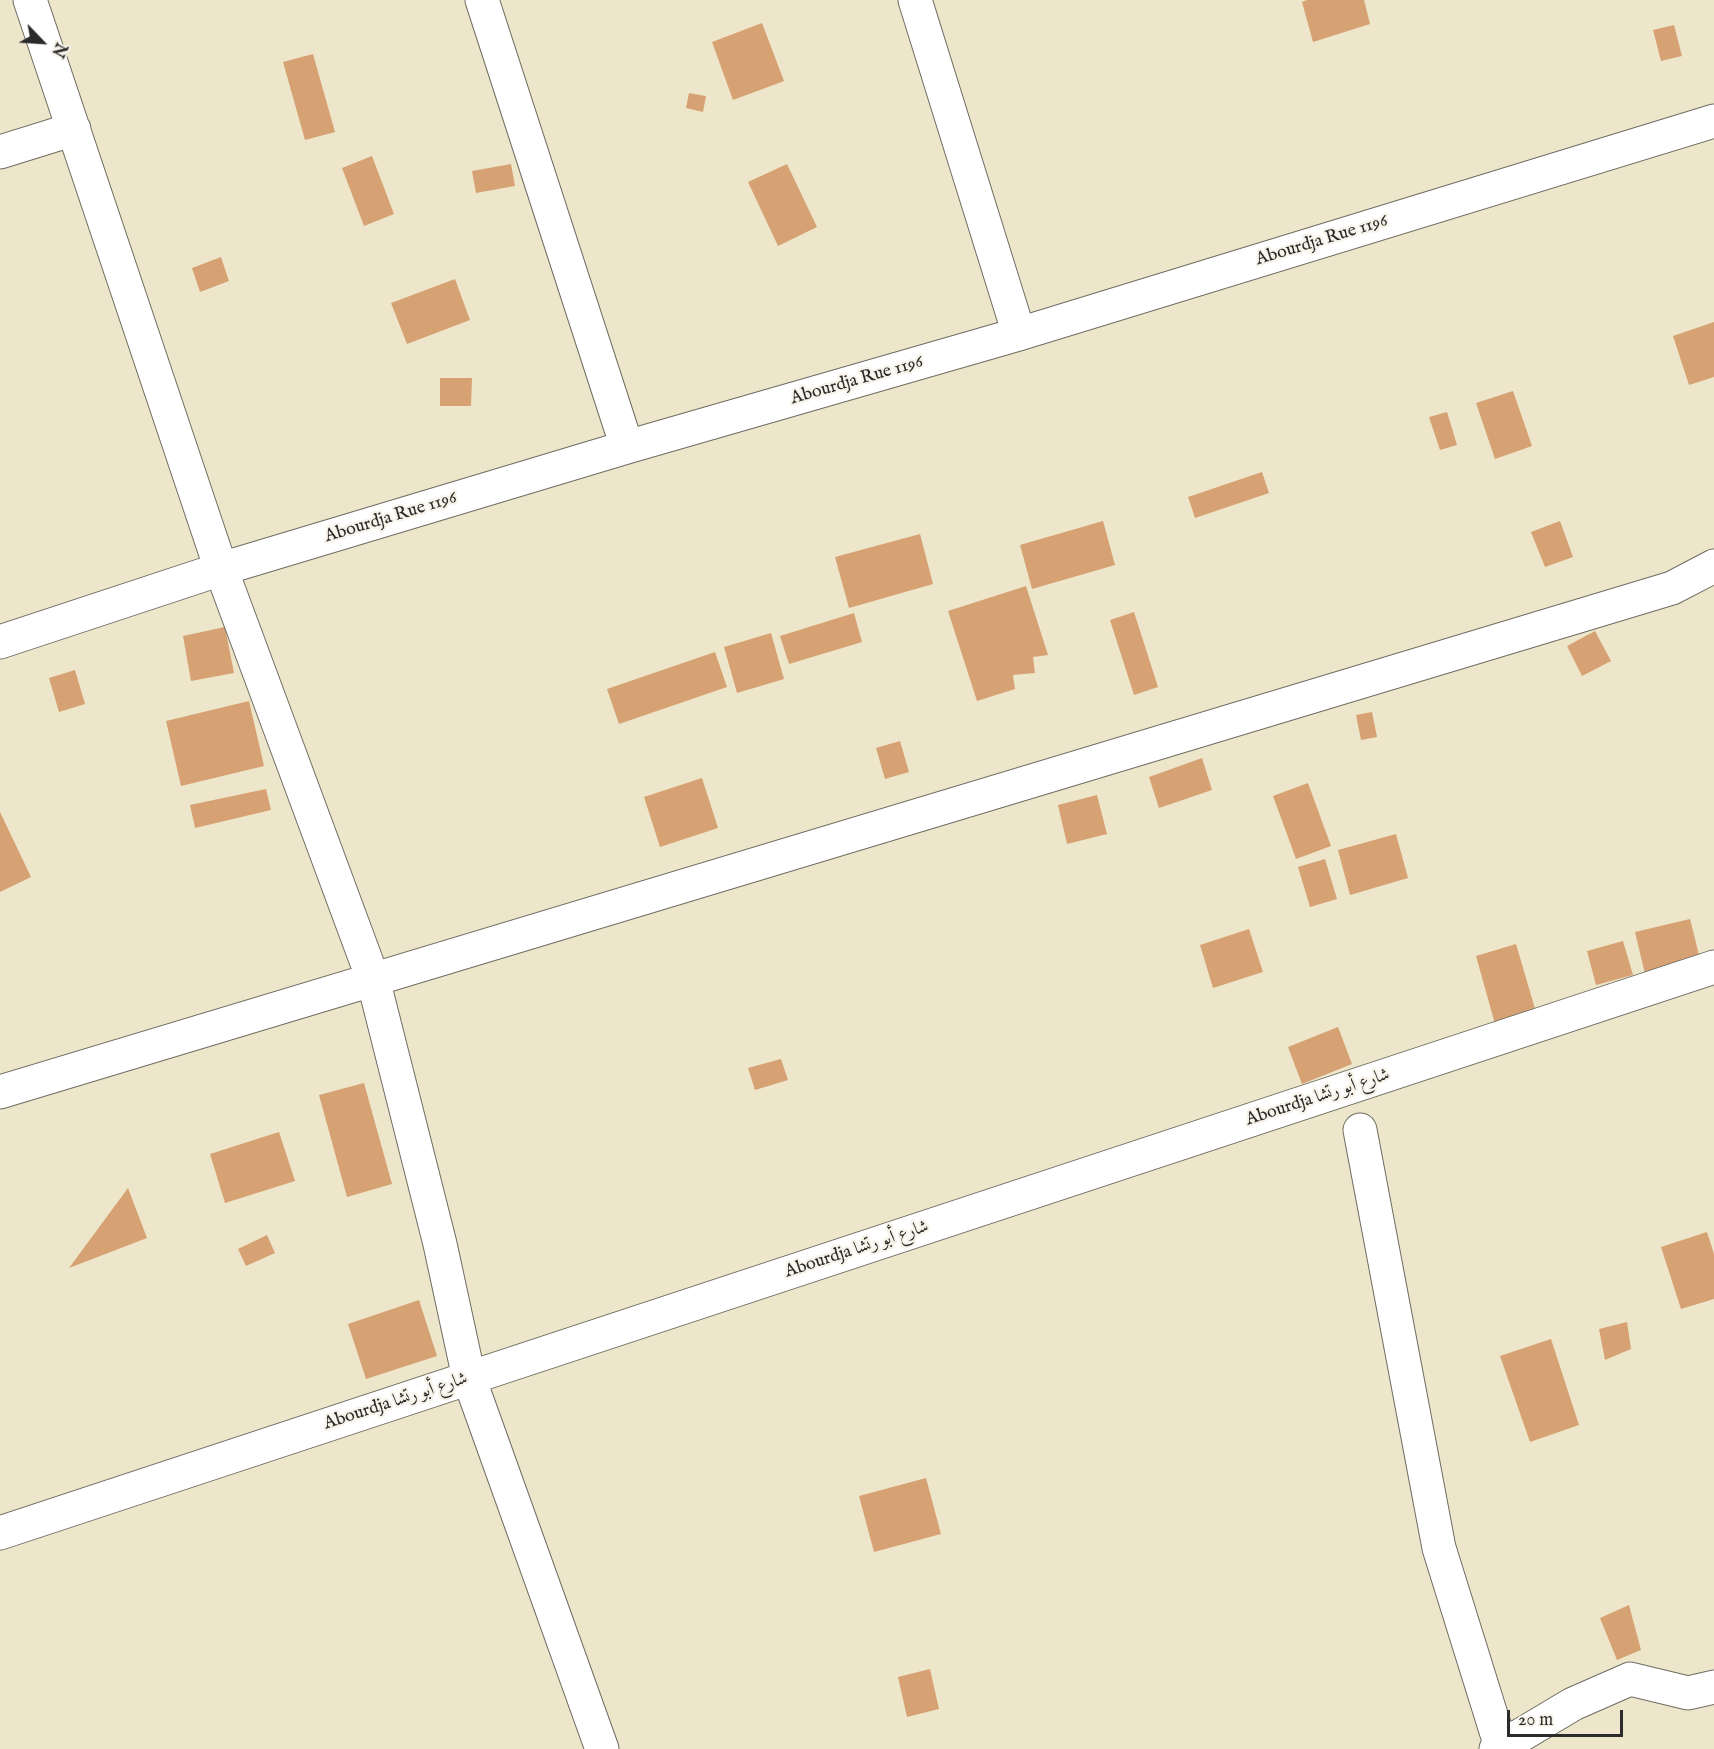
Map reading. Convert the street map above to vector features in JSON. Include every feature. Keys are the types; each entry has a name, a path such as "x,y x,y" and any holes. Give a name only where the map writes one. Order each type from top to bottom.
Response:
{"street":[{"path":"30,0 221,569 374,979 440,1244 469,1378 602,1749"},
{"path":"482,0 627,447"},
{"path":"915,0 1019,334"},
{"name":"Abourdja Rue 1196","path":"0,642 221,569 627,447 1019,334 1714,121"},
{"path":"0,152 74,129"},
{"path":"0,1092 1672,588 1714,566"},
{"path":"1672,588 1714,585"},
{"name":"Abourdja شارع أبو رتشا","path":"0,1533 1714,967"},
{"path":"1360,1130 1439,1548 1499,1748 1573,1704 1630,1679 1688,1693 1714,1687"}],"building":[{"path":"1307,0 1364,0 1370,24 1313,42 1302,2"},
{"path":"762,23 784,81 733,100 712,42"},
{"path":"1674,25 1682,56 1661,61 1653,30"},
{"path":"313,54 335,132 305,140 283,62"},
{"path":"689,93 706,96 703,112 686,108"},
{"path":"372,156 394,214 364,226 342,168"},
{"path":"511,164 515,186 476,193 472,171"},
{"path":"787,164 817,227 778,246 748,182"},
{"path":"221,257 229,281 200,292 192,268"},
{"path":"455,279 470,320 407,344 391,303"},
{"path":"1714,322 1714,377 1689,385 1673,336"},
{"path":"440,378 472,378 471,406 440,406"},
{"path":"1513,391 1532,446 1495,459 1476,403"},
{"path":"1447,412 1457,445 1440,450 1429,417"},
{"path":"1262,472 1269,493 1195,518 1188,497"},
{"path":"1103,521 1115,565 1032,589 1020,545"},
{"path":"1560,521 1573,557 1545,567 1531,532"},
{"path":"920,534 933,584 849,608 835,557"},
{"path":"1026,586 1048,655 1033,657 1035,673 1013,675 1015,689 977,701 948,611"},
{"path":"1134,612 1158,687 1134,695 1110,620"},
{"path":"854,613 862,642 789,664 780,636"},
{"path":"225,627 234,673 191,681 183,636"},
{"path":"1595,631 1611,661 1582,676 1567,646"},
{"path":"771,633 784,679 737,693 724,647"},
{"path":"715,652 727,687 619,724 607,689"},
{"path":"75,670 85,704 59,712 49,678"},
{"path":"249,701 264,766 181,786 166,721"},
{"path":"1372,712 1377,737 1361,740 1356,715"},
{"path":"900,741 909,772 885,779 876,748"},
{"path":"1202,758 1212,790 1159,808 1149,777"},
{"path":"702,778 718,828 660,847 644,797"},
{"path":"1308,783 1331,846 1296,859 1273,796"},
{"path":"266,789 271,810 195,828 190,805"},
{"path":"1097,795 1107,834 1067,844 1058,805"},
{"path":"0,812 31,877 0,892"},
{"path":"1396,834 1408,878 1350,895 1338,850"},
{"path":"1325,859 1337,899 1310,907 1298,867"},
{"path":"1690,919 1700,959 1645,974 1635,932"},
{"path":"1249,929 1263,972 1213,988 1200,945"},
{"path":"1623,941 1633,975 1596,985 1587,951"},
{"path":"1516,944 1538,1019 1497,1031 1476,956"},
{"path":"1338,1027 1352,1064 1302,1084 1288,1047"},
{"path":"781,1059 788,1080 755,1090 748,1068"},
{"path":"364,1083 392,1184 347,1197 319,1095"},
{"path":"279,1132 295,1181 225,1203 210,1154"},
{"path":"128,1188 147,1238 69,1268"},
{"path":"1707,1232 1714,1254 1714,1299 1681,1309 1661,1247"},
{"path":"267,1235 275,1253 246,1266 238,1249"},
{"path":"419,1300 437,1356 366,1379 348,1324"},
{"path":"1627,1322 1631,1349 1605,1360 1599,1329"},
{"path":"1551,1339 1579,1425 1530,1442 1500,1356"},
{"path":"926,1478 941,1534 874,1552 859,1496"},
{"path":"1629,1605 1641,1650 1617,1660 1600,1618"},
{"path":"930,1669 939,1709 907,1717 898,1677"}]}
